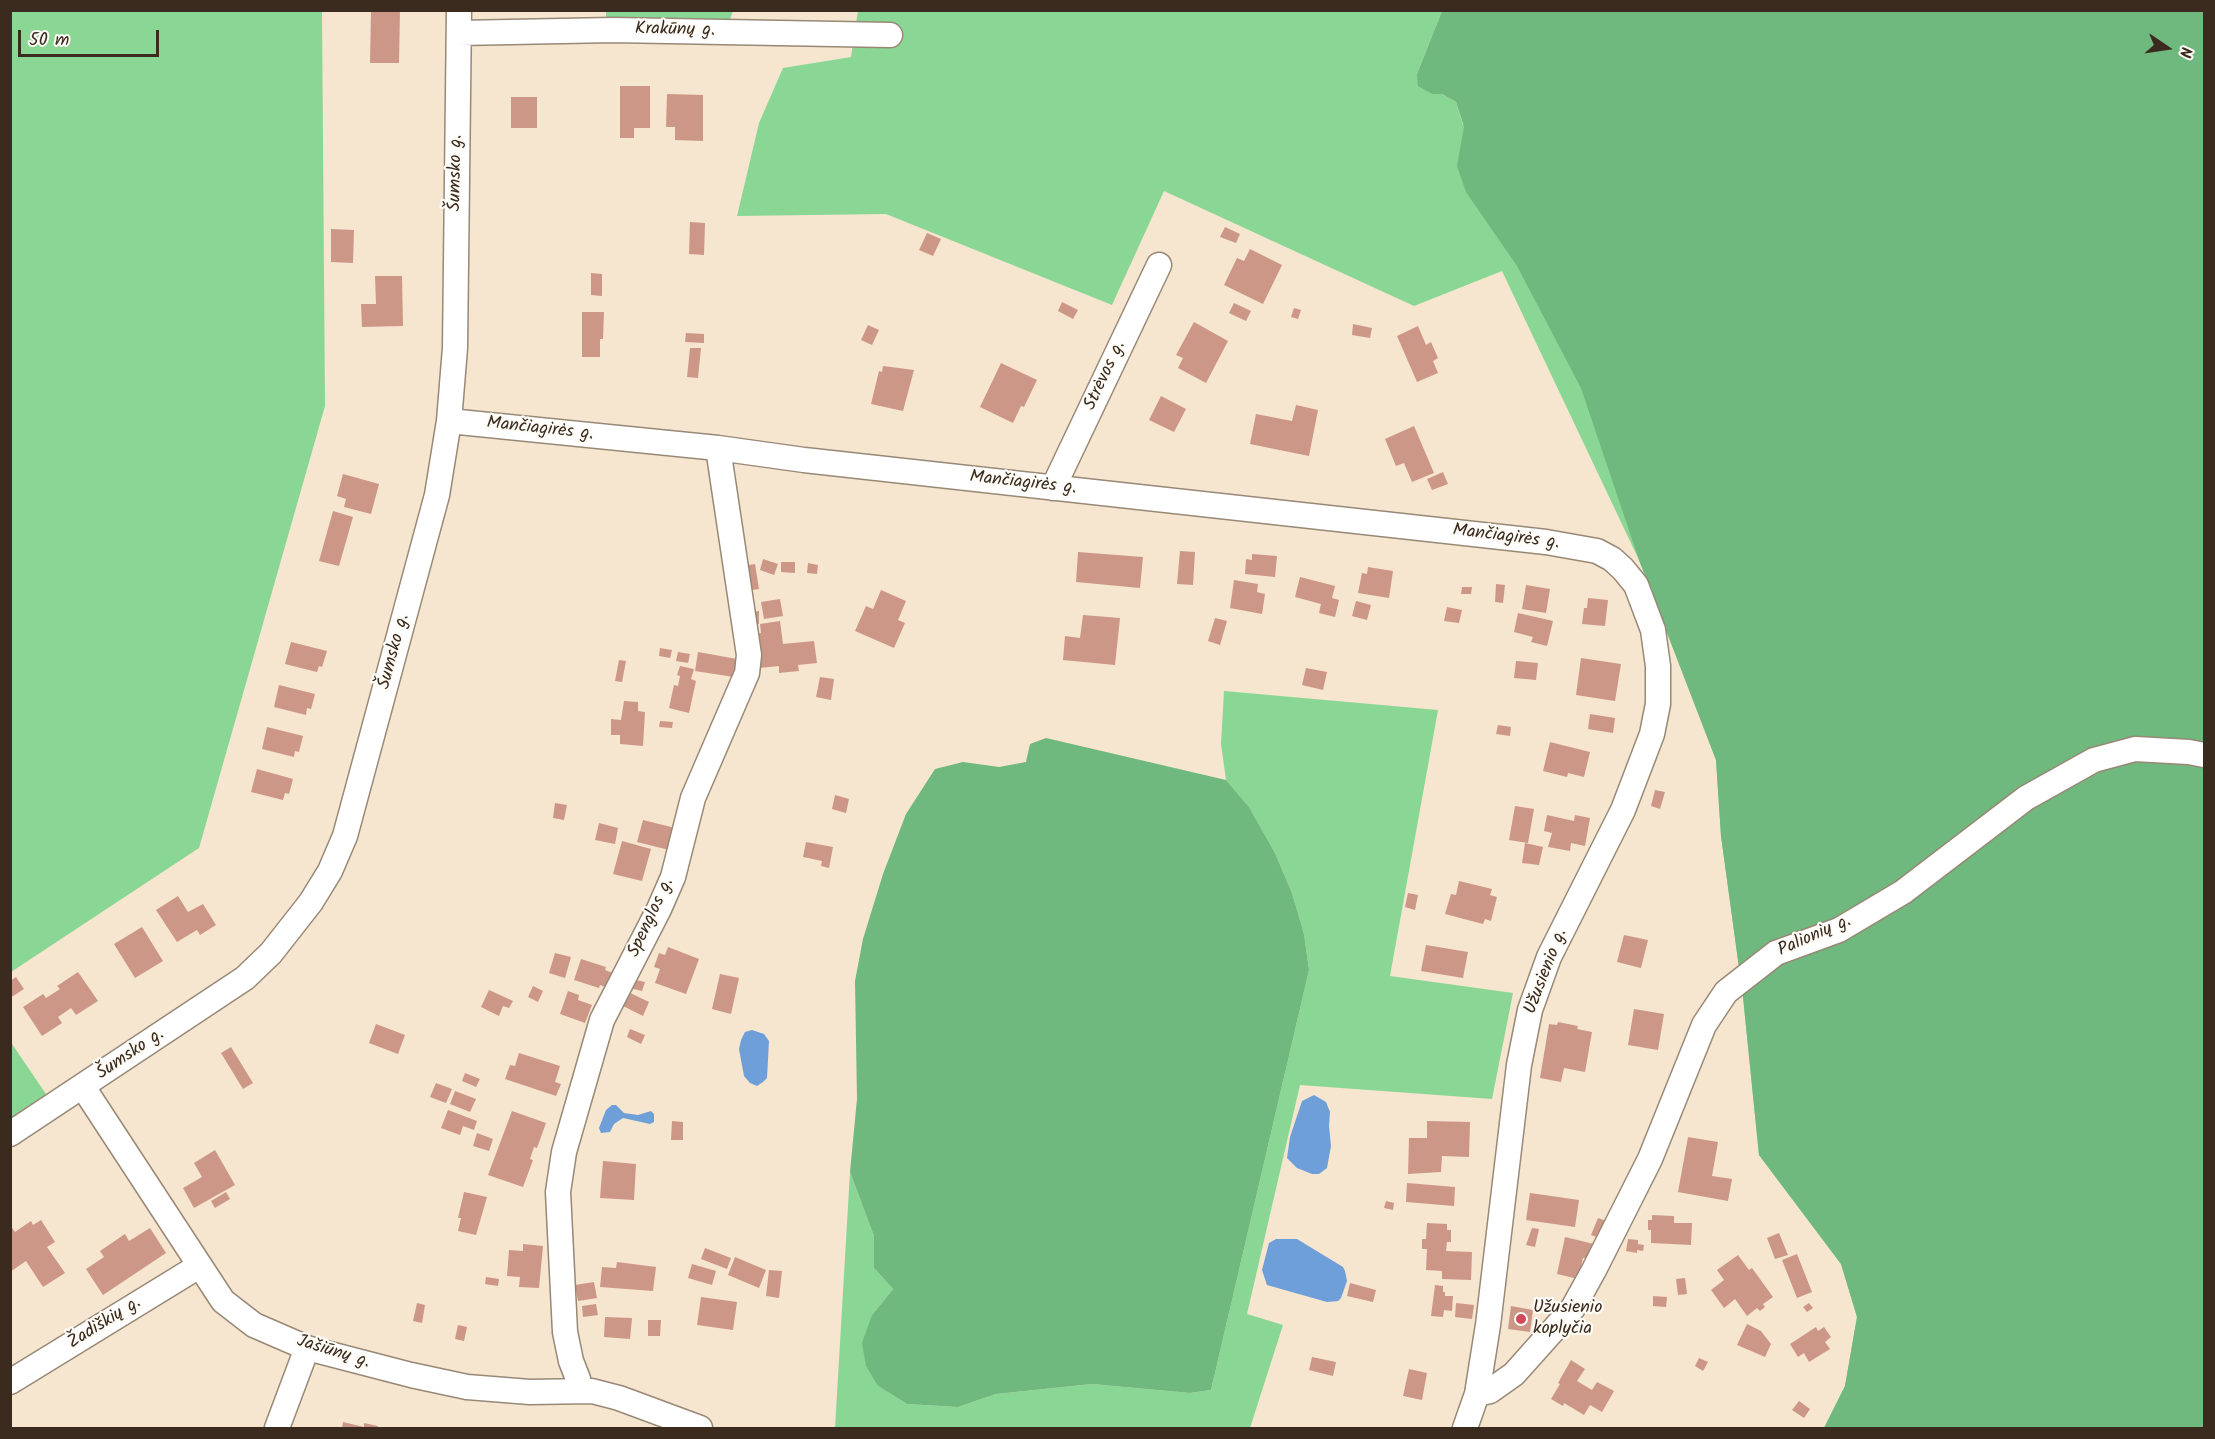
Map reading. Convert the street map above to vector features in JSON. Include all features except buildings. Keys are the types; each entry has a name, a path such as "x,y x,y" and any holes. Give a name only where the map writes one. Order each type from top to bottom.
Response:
{"street":[{"name":"Krakūnų g.","path":"459,22 613,30 890,35"},
{"name":"Šumsko g.","path":"10,1134 245,978 287,934 330,871 345,836 437,495 449,421 455,348 459,22"},
{"name":"Strėvos g.","path":"1053,488 1159,265"},
{"name":"Mančiagirės g.","path":"449,421 718,448 804,460 1546,542 1597,551"},
{"name":"Spenglos g.","path":"579,1390 564,1320 558,1192 564,1152 602,1020 673,878 693,798 747,673 749,656 718,448"},
{"name":"Užusienio g.","path":"1465,1428 1477,1394 1488,1325 1519,1065 1530,1010 1549,957 1623,810 1639,772 1652,734 1658,704 1659,666 1647,610 1636,585 1623,569 1612,559 1597,551"},
{"name":"Palionių g.","path":"1477,1394 1490,1391 1514,1374 1573,1308 1650,1159 1704,1025 1726,992 1776,953 1839,930 1903,892 2026,798 2094,760 2135,749 2205,755"},
{"name":"Jašiūnų g.","path":"83,1087 223,1301 254,1325 307,1348 411,1375 467,1387 530,1392 592,1390 700,1428"},
{"name":"Žadiškių g.","path":"10,1382 199,1266"},
{"path":"277,1428 307,1348"}],"green space":[{"path":"11,10 322,11 325,406 199,848 11,972"},
{"path":"606,11 733,11 729,22 606,22"},
{"path":"858,11 1442,11 1417,74 1432,94 1442,94 1456,102 1463,125 2204,11 2204,1428 1824,1428 1845,1386 1857,1317 1841,1264 1759,1155 1743,997 1721,836 1716,760 1639,560 1502,271 1414,306 1164,191 1112,305 886,214 737,216 759,123 783,68 851,57"},
{"path":"1442,11 2204,11 2204,1428 1824,1428 1845,1386 1857,1317 1841,1264 1759,1155 1743,997 1721,836 1716,760 1639,560 1581,388 1517,266 1466,192 1457,166 1464,127 1456,102 1442,94 1432,94 1418,86 1417,74"},
{"path":"1224,691 1438,710 1390,976 1513,993 1492,1099 1300,1085 1247,1314 1283,1325 1250,1428 835,1428 850,1172 874,1236 874,1268 893,1289 872,1315 878,1386 907,1404 958,1407 996,1394 1092,1384 1190,1393 1211,1390 1309,970 1304,934 1292,893 1275,853 1249,807 1226,780 1221,744"},
{"path":"1046,738 1226,780 1249,807 1275,853 1292,893 1304,934 1309,970 1211,1390 1190,1393 1092,1384 996,1394 958,1407 907,1404 878,1386 866,1366 862,1343 872,1315 893,1289 874,1268 874,1236 850,1172 857,1099 855,981 863,939 883,874 906,814 935,769 963,762 999,767 1026,762 1030,744"},
{"path":"10,1041 48,1097 10,1121"}],"water":[{"path":"752,1030 764,1034 769,1041 767,1078 757,1086 750,1083 744,1076 739,1049 745,1032"},
{"path":"1314,1095 1326,1102 1330,1112 1331,1146 1327,1168 1319,1174 1312,1174 1297,1168 1287,1158 1290,1137 1302,1101"},
{"path":"616,1105 624,1113 638,1115 651,1111 654,1114 654,1122 650,1124 623,1118 614,1124 610,1132 601,1133 599,1128 606,1110"},
{"path":"1276,1239 1297,1239 1343,1267 1347,1281 1341,1298 1338,1301 1327,1302 1267,1285 1262,1270 1269,1243"}],"place":[{"name":"Užusienio koplyčia","path":"1521,1319"}]}
